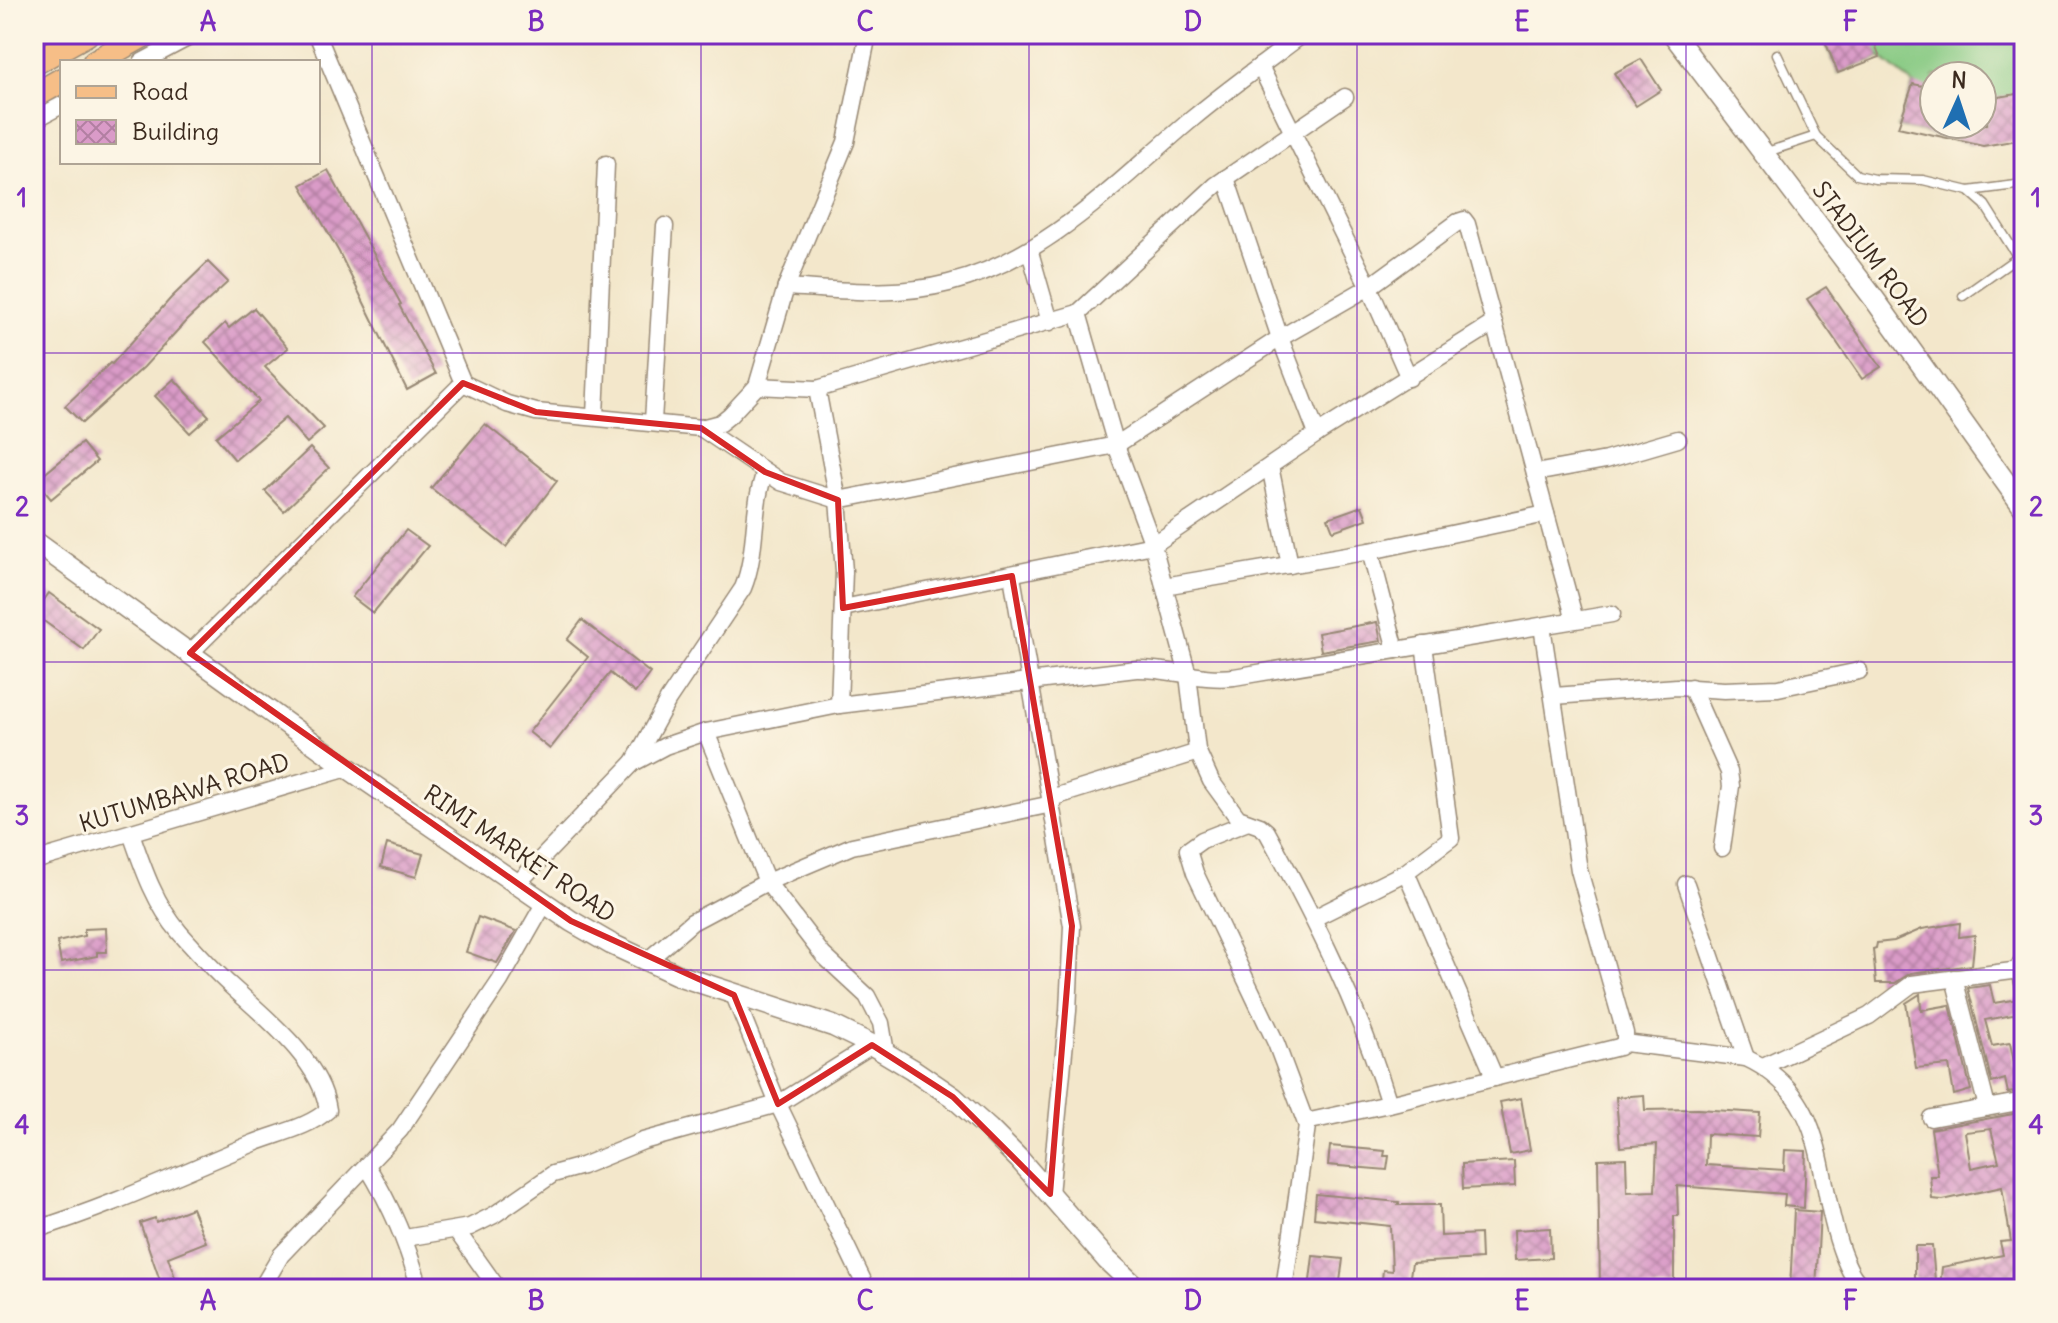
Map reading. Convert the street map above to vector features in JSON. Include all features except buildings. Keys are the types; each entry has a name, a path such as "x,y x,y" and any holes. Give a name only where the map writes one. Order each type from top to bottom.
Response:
{"main road":[{"path":"34,63 86,34"},
{"path":"99,60 145,34"},
{"path":"34,96 60,81"}],"street":[{"path":"34,51 64,34"},
{"path":"146,60 195,34"},
{"path":"317,34 463,383 507,404 536,412 701,428 720,423 757,386 786,287 846,142 868,34"},
{"path":"786,287 867,292 934,286 990,270 1030,252 1303,34"},
{"name":"STADIUM ROAD","path":"1673,34 1875,300 2024,508"},
{"path":"1260,66 1369,287 1409,378"},
{"path":"757,386 817,389 1078,313 1226,178 1345,97"},
{"path":"34,120 60,106"},
{"path":"595,416 606,164"},
{"path":"1226,178 1280,338 1317,434"},
{"path":"701,428 781,482 838,500 1116,445 1280,338 1369,287 1464,220 1575,620"},
{"path":"653,421 665,226"},
{"path":"1030,252 1050,322"},
{"path":"1078,313 1116,445 1153,545 1188,675 1197,750 1211,781 1238,818 1267,832 1314,918 1377,1064 1389,1104"},
{"path":"843,608 1153,545 1317,434 1494,323"},
{"path":"190,653 463,383"},
{"path":"817,389 838,500 844,571 839,705"},
{"path":"1535,473 1606,460 1678,439"},
{"path":"1270,466 1290,565"},
{"path":"516,885 633,763 668,700 743,588 749,573 758,489 765,472"},
{"path":"1164,586 1370,551 1546,514"},
{"name":"RIMI MARKET ROAD","path":"34,541 348,768 544,904 611,944 680,976 794,1012 879,1049 953,1097 1009,1149 1107,1260 1138,1289"},
{"path":"1370,551 1396,650"},
{"path":"1012,576 1072,926 1068,1011 1050,1194"},
{"path":"633,763 665,746 706,732 839,705 1031,680 1157,668 1204,679 1220,678 1612,614"},
{"path":"1542,626 1579,870 1625,1033 1625,1043"},
{"path":"1314,918 1406,872 1451,838 1424,645"},
{"path":"1554,696 1691,687 1724,690 1778,688 1859,671"},
{"path":"1691,687 1729,772 1731,786 1722,848"},
{"path":"405,1238 470,1227 494,1215 553,1174 582,1166 643,1141 778,1104 879,1049 881,1023 867,996 823,955 767,882 706,732"},
{"path":"647,961 692,922 767,882 852,846 1052,801 1197,750"},
{"name":"KUTUMBAWA ROAD","path":"34,861 348,768"},
{"path":"1248,822 1202,840 1188,850 1195,873 1276,1043 1307,1126"},
{"path":"34,1230 80,1216 318,1119 328,1110 326,1095 301,1055 268,1018 229,985 177,930 149,885 131,833"},
{"path":"1406,872 1495,1078"},
{"path":"1686,884 1746,1058"},
{"path":"261,1289 281,1255 367,1166 409,1117 500,981 544,904"},
{"path":"1763,1066 1869,1016 1912,984 2022,964 2024,987"},
{"path":"1954,978 1987,1107"},
{"path":"734,995 778,1104 867,1289"},
{"path":"1284,1289 1310,1121 1495,1078 1625,1043 1746,1058 1763,1066 1788,1087 1805,1110 1818,1149 1832,1226 1851,1275 1867,1289"},
{"path":"1931,1118 2024,1101"},
{"path":"367,1166 405,1238 420,1289"},
{"path":"456,1230 498,1289"}],"lane":[{"path":"1777,54 1816,136 1857,175 1875,179 1923,180 1969,191 2024,184"},
{"path":"1764,154 1816,136"},
{"path":"1969,191 1985,205 2024,267"},
{"path":"1963,296 2018,257"}],"highlighted area":[{"path":"463,383 536,412 701,428 765,472 838,500 843,608 1012,576 1072,926 1050,1194 953,1097 872,1045 778,1104 734,995 571,921 190,653"}],"green space":[{"path":"1822,34 2024,34 2024,139 1970,143 1956,140 1998,140 1998,60 1918,60 1918,131 1898,127 1913,84 1880,57 1838,73"}]}
